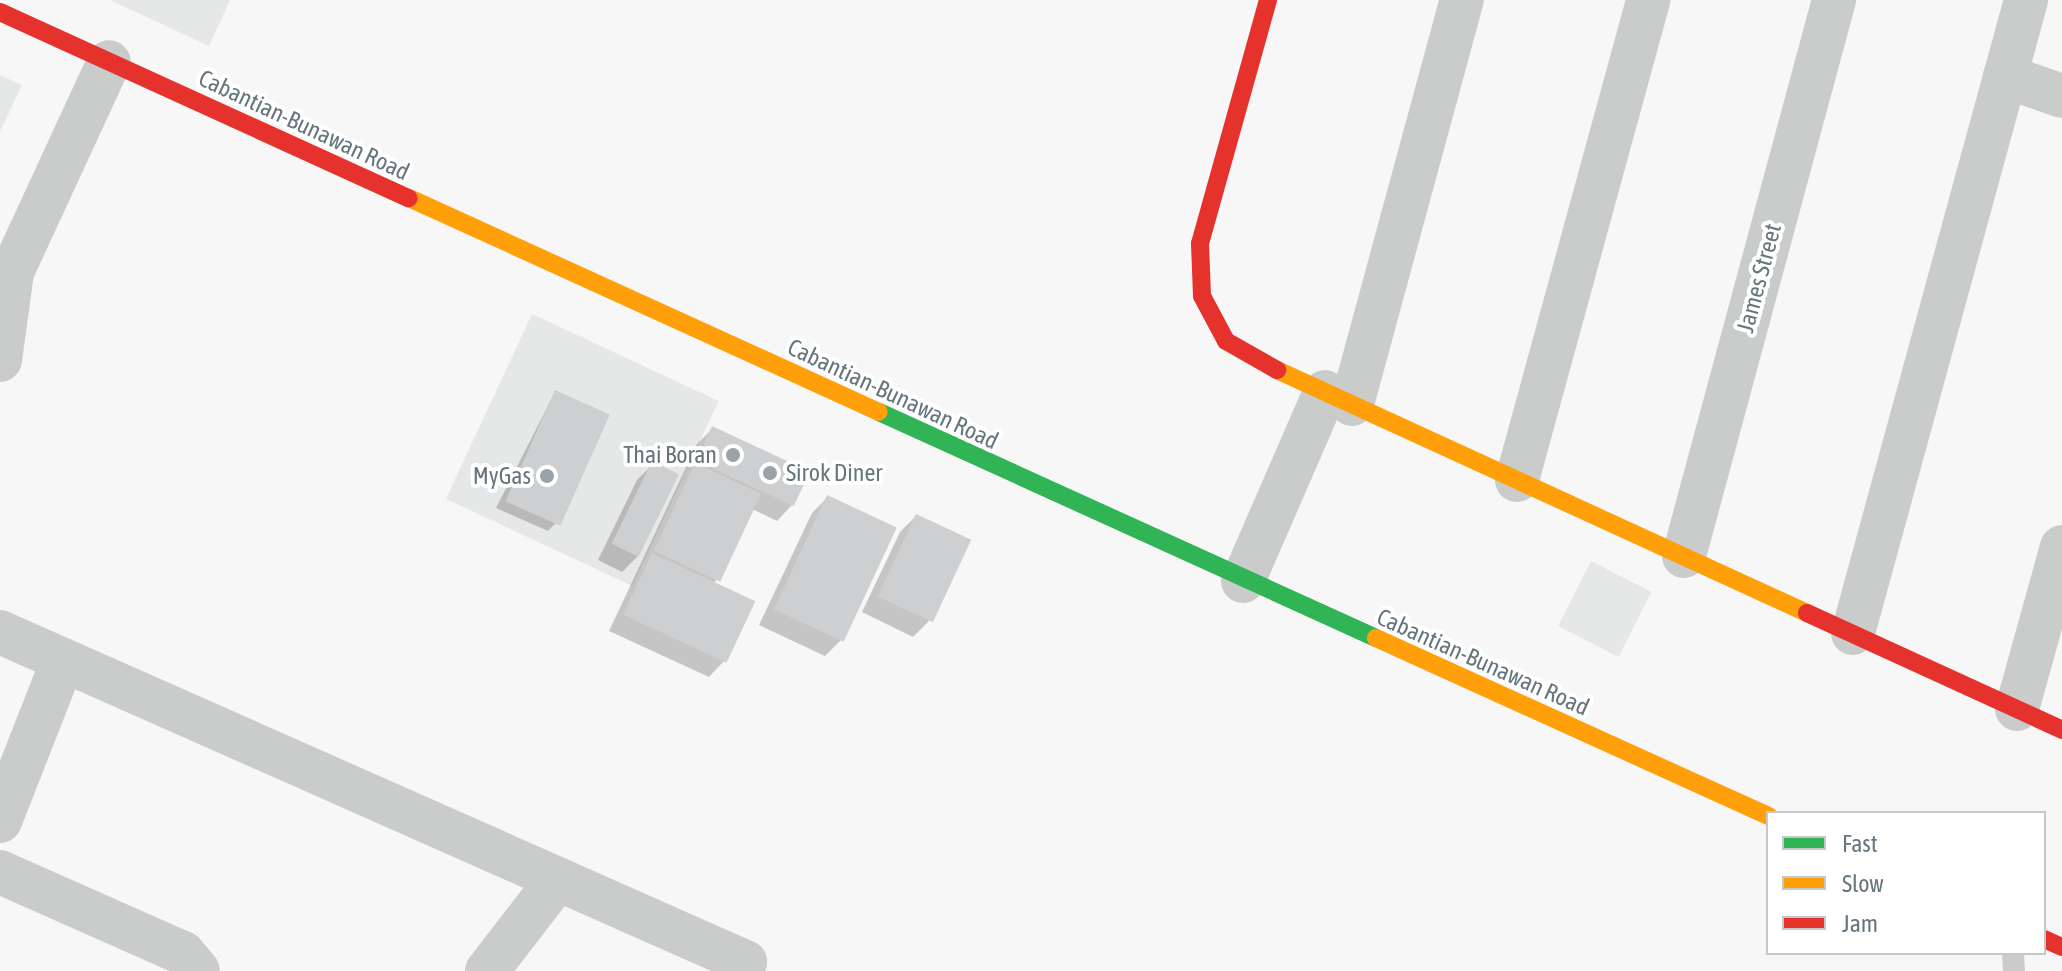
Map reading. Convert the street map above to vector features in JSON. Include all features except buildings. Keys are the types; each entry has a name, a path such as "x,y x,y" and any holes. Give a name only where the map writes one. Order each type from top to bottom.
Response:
{"main road":[{"path":"1268,0 1200,244 1198,273 1210,317 1226,341 1250,358 2062,730"},
{"name":"Cabantian-Bunawan Road","path":"0,12 1243,581 1766,815"}],"street":[{"path":"1243,581 1338,398 1462,0"},
{"path":"1517,480 1648,0"},
{"name":"James Street","path":"1684,556 1834,0"},
{"path":"1853,633 2026,0"},
{"path":"0,360 6,279 109,62"},
{"path":"2005,76 2062,96"},
{"path":"2017,709 2062,547"},
{"path":"0,632 745,962 741,971"},
{"path":"0,821 63,660"},
{"path":"0,872 183,953 198,971"},
{"path":"487,971 557,880"}],"shaded area":[{"path":"110,0 230,0 209,46"},
{"path":"0,75 22,85 0,132"},
{"path":"532,314 719,401 632,586 446,499"},
{"path":"1591,561 1652,592 1618,657 1558,626"}],"traffic: fast":[{"path":"879,412 1376,638"}],"traffic: slow":[{"path":"409,198 879,412"},
{"path":"1277,370 1807,613"},
{"path":"1376,638 1766,815"}],"traffic: jam":[{"path":"1268,0 1200,244 1202,296 1226,341 1277,370"},
{"path":"0,12 409,198"},
{"path":"1807,613 2062,730"},
{"path":"2046,940 2062,947"}],"place":[{"name":"Thai Boran","path":"733,455"},
{"name":"Sirok Diner","path":"770,473"},
{"name":"MyGas","path":"547,476"}]}
